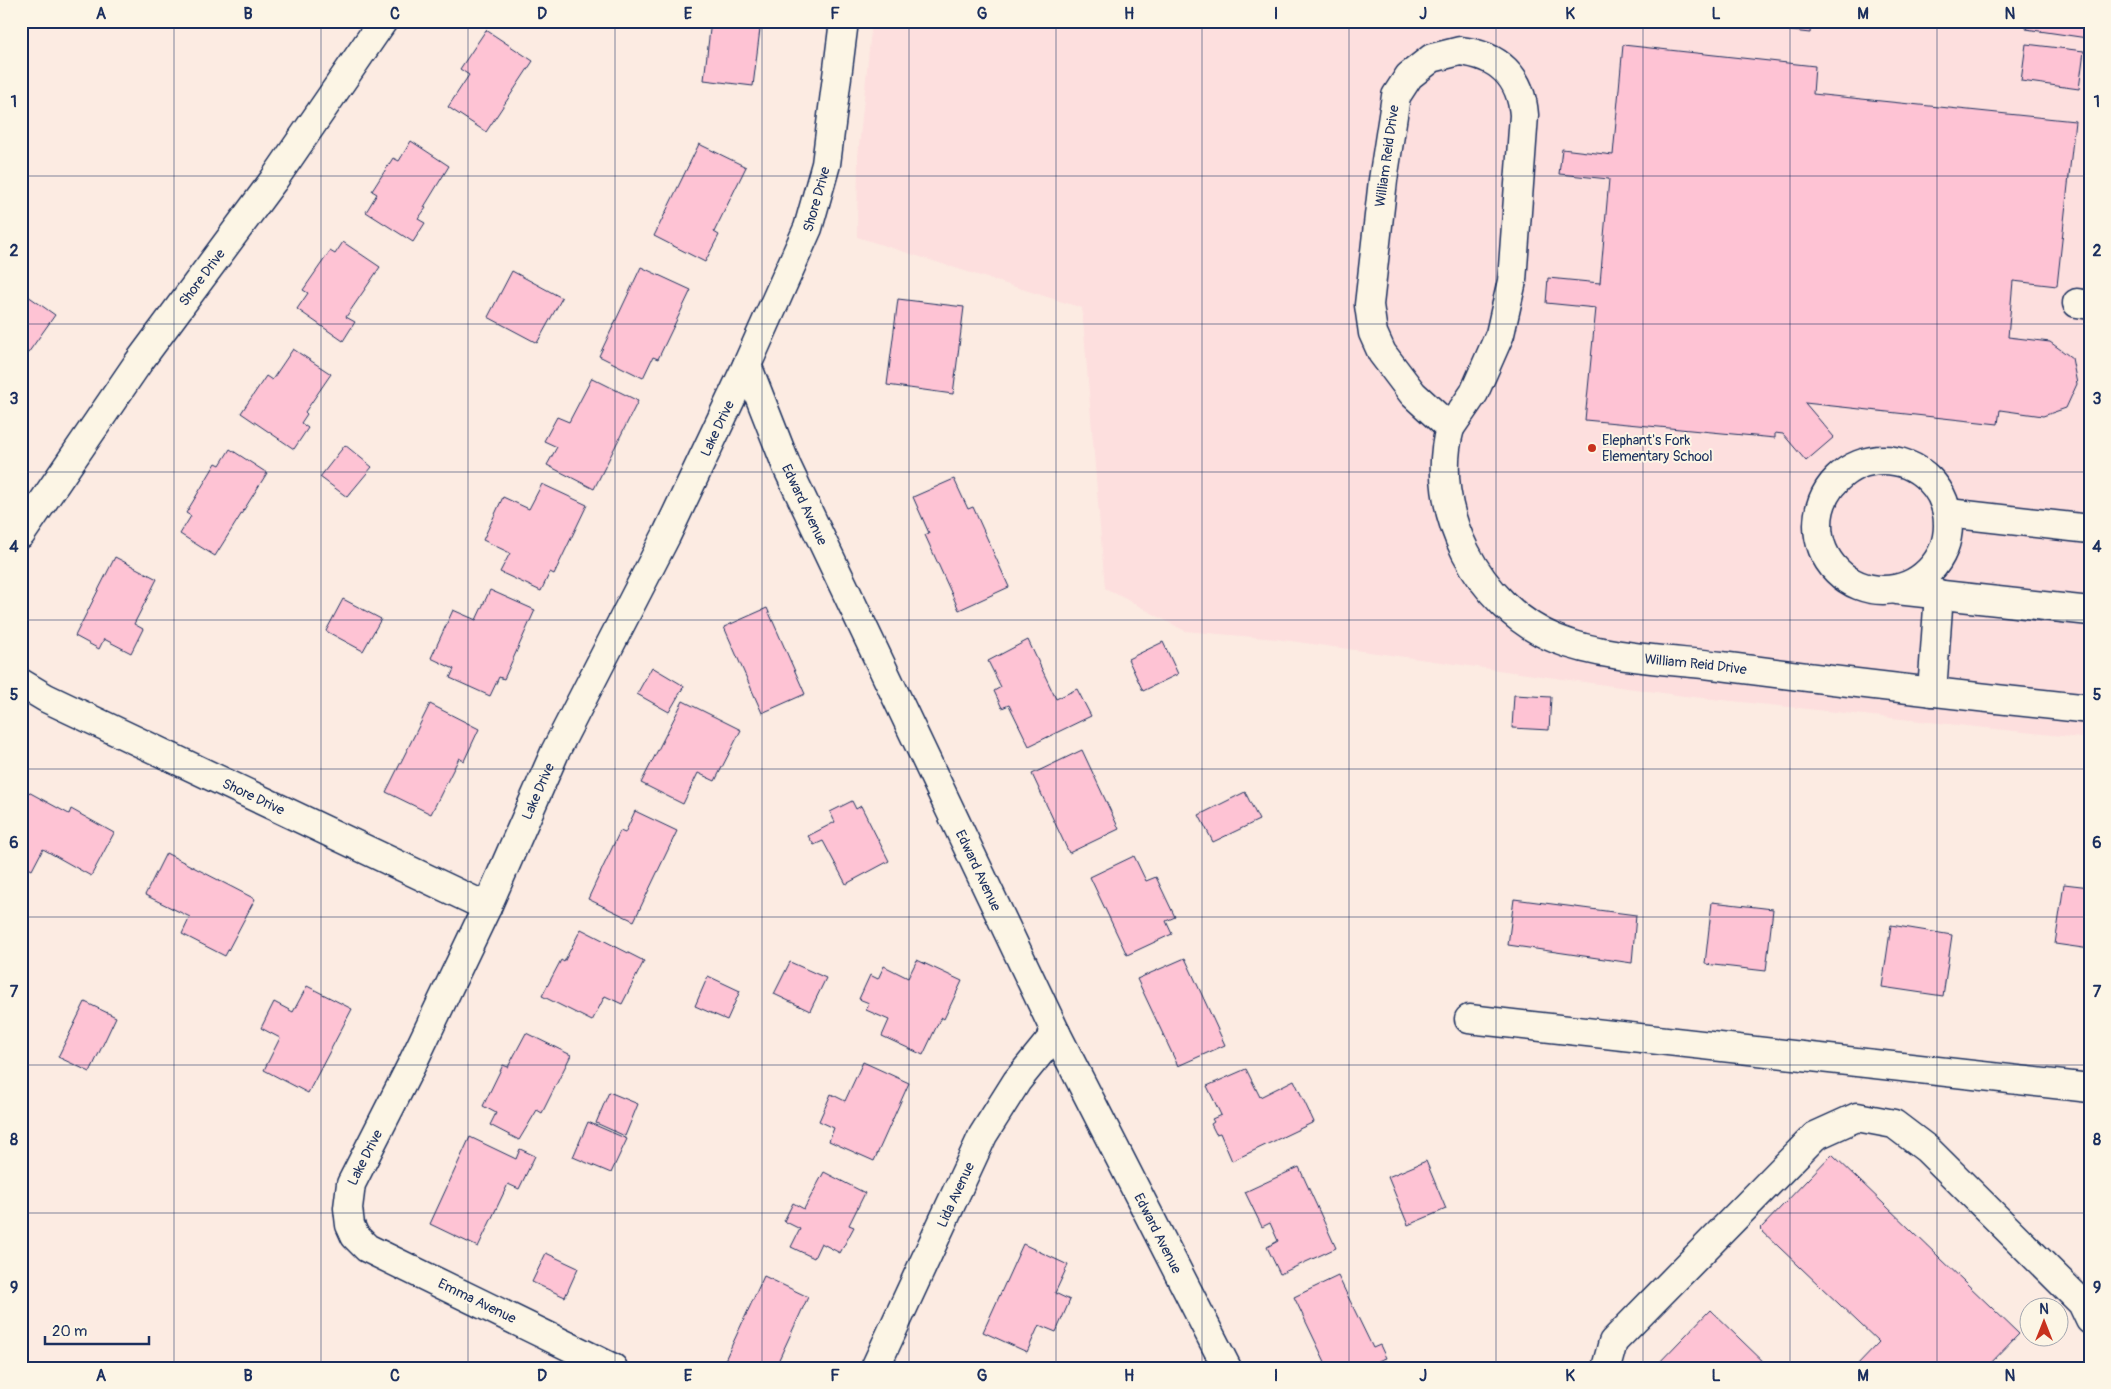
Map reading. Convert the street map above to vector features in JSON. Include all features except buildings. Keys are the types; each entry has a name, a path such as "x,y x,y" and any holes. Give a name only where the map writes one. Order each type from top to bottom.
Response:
{"street":[{"name":"Shore Drive","path":"21,534 138,363 272,182 382,21"},
{"name":"Shore Drive","path":"747,365 808,228 826,164 844,21"},
{"name":"William Reid Drive","path":"1450,428 1413,394 1382,353 1373,333 1369,304 1383,180 1396,96 1409,76 1432,58 1460,51 1479,53 1499,63 1514,80 1523,101 1524,115 1512,281 1500,334 1474,393 1450,428 1444,449 1446,485 1451,516 1466,554 1488,587 1516,615 1555,638 1591,650 1932,692 2090,709"},
{"name":"Lake Drive","path":"350,1225 348,1208 351,1184 413,1062 487,907 555,752 666,536 747,365"},
{"name":"Edward Avenue","path":"747,365 787,467 1056,1033 1227,1368"},
{"path":"1896,590 1916,582 1932,570 1949,534 1948,513 1941,494 1929,477 1912,466 1892,460 1871,461 1851,468 1835,481 1824,497 1818,518 1819,538 1826,558 1839,574 1856,585 1876,590 1939,594 2090,611"},
{"path":"1948,513 2090,529"},
{"path":"1932,692 1939,594"},
{"name":"Shore Drive","path":"21,683 46,698 487,907"},
{"path":"1469,1019 2090,1088"},
{"name":"Lida Avenue","path":"875,1368 984,1135 1017,1081 1056,1033"},
{"path":"1606,1368 1613,1342 1815,1136 1857,1117 1894,1124 1927,1149 2082,1303 2090,1320"},
{"name":"Emma Avenue","path":"350,1225 355,1236 367,1248 613,1368"}],"shaded area":[{"name":"Elephant's Fork Elementary School","path":"872,21 2090,21 2090,739 1684,696 1276,639 1185,631 1105,588 1082,308 857,237 858,156"}],"place":[{"name":"Elephant's Fork Elementary School","path":"1592,448"}]}
